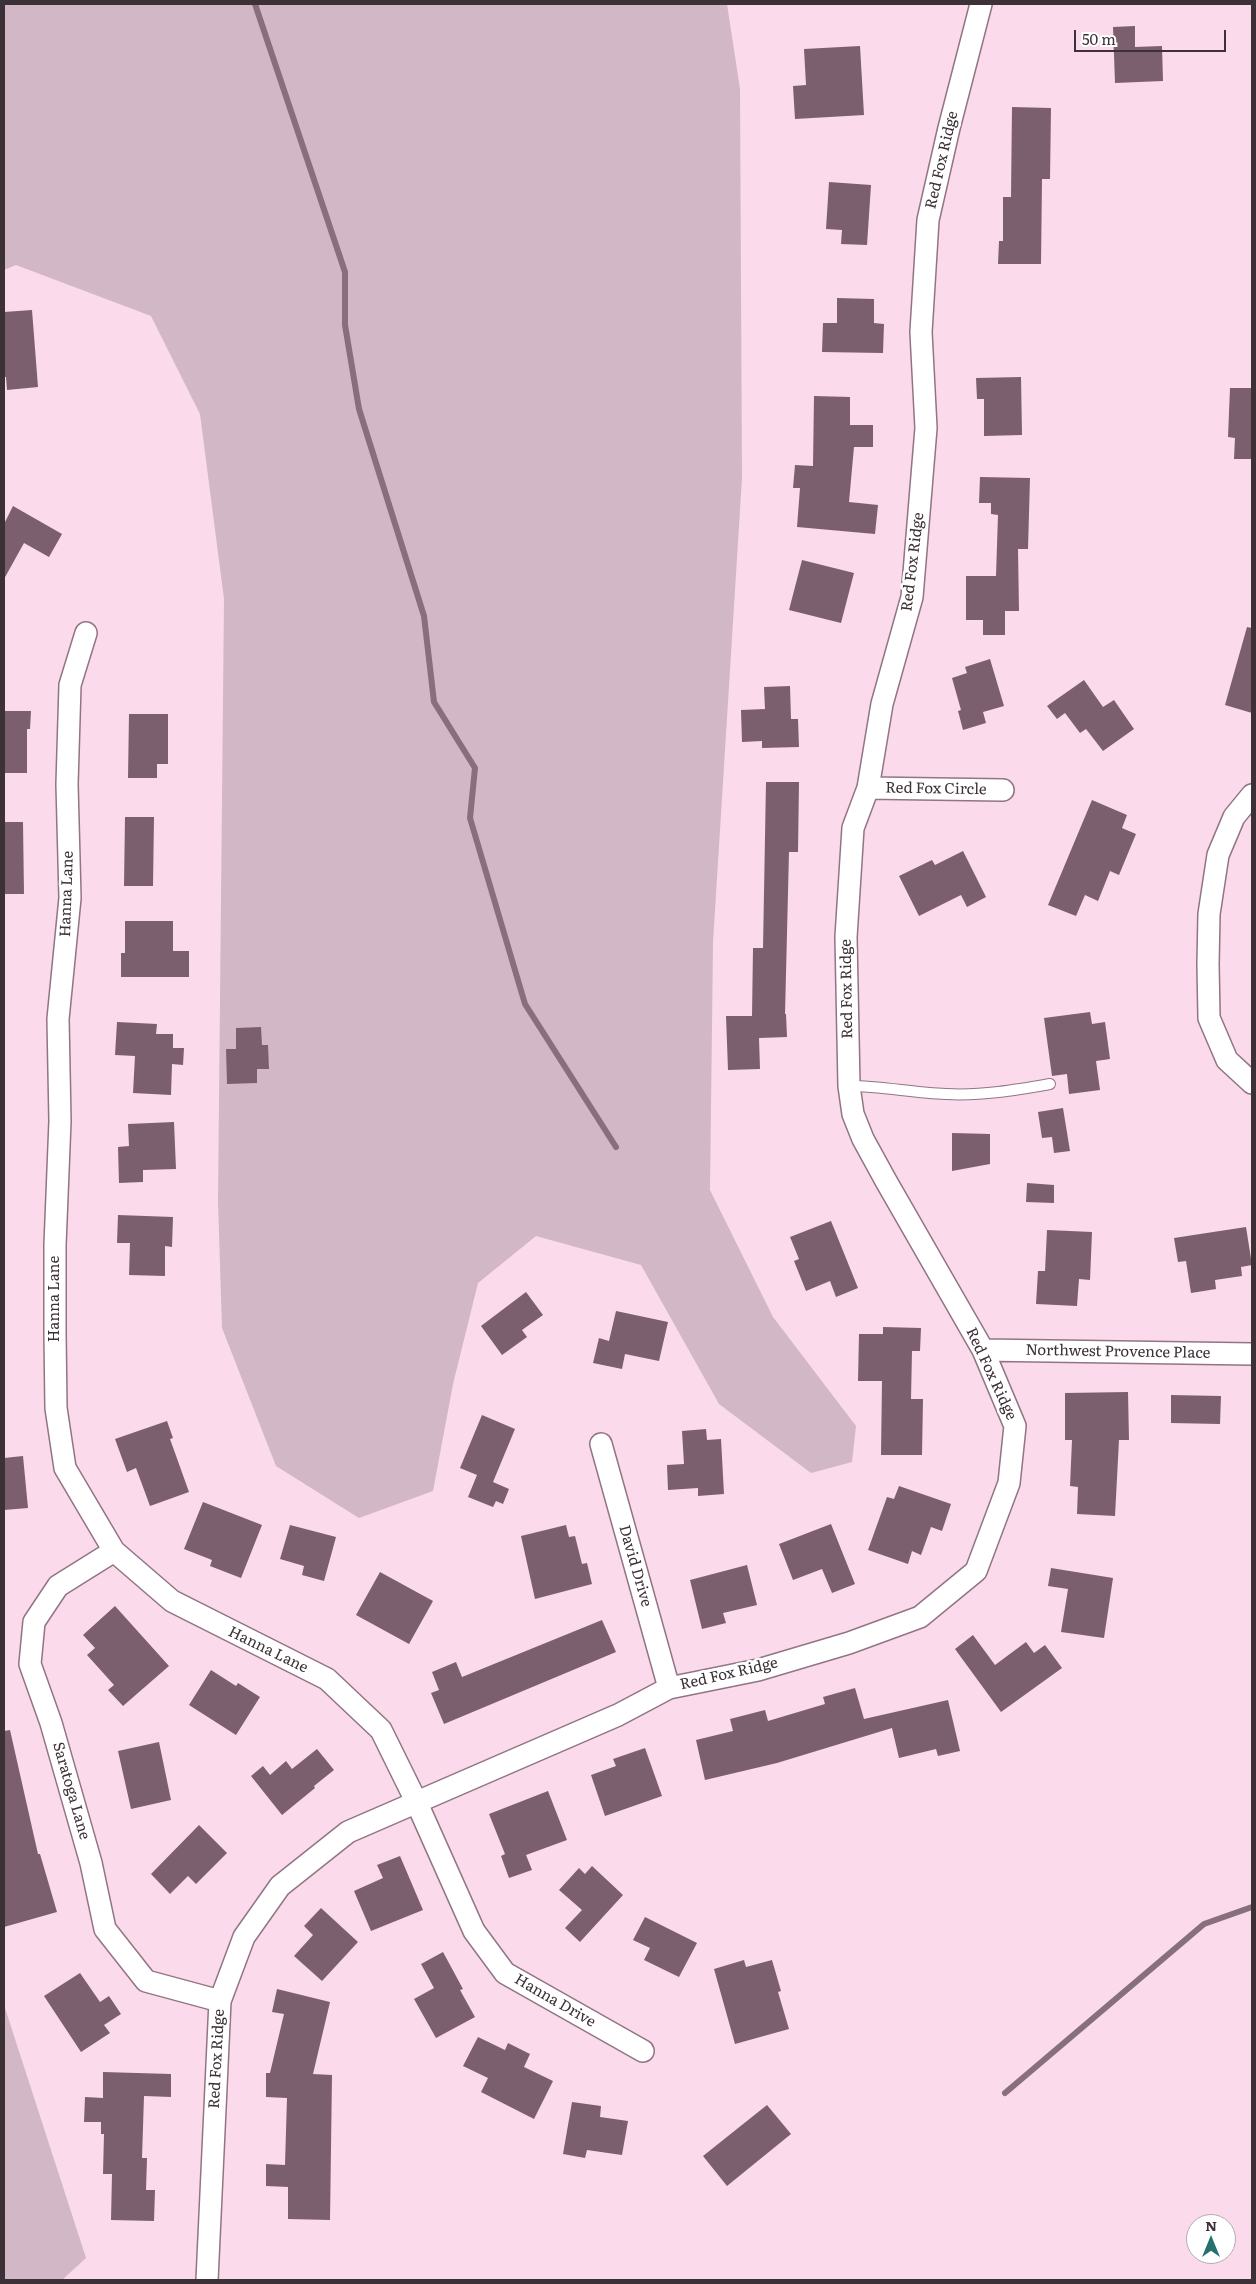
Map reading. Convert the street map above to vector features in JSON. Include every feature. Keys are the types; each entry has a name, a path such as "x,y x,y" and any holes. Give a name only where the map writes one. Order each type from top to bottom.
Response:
{"street":[{"name":"Red Fox Ridge","path":"207,2280 220,2001 244,1936 280,1886 348,1832 618,1715 669,1688 758,1670 849,1643 920,1616 976,1571 1009,1483 1015,1426 984,1350 922,1245 863,1139 854,1114 849,1086 846,937 853,828 868,788 882,704 912,597 926,428 921,332 928,220 948,128 981,4"},
{"name":"Hanna Lane","path":"86,633 70,685 67,784 70,898 58,1020 60,1121 55,1245 56,1408 65,1468 114,1551 172,1601 327,1679 381,1730 416,1801"},
{"name":"Red Fox Circle","path":"868,788 1003,790"},
{"path":"1252,795 1234,817 1218,855 1209,914 1208,964 1209,1018 1227,1060 1252,1083"},
{"name":"Northwest Provence Place","path":"984,1350 1252,1354"},
{"name":"David Drive","path":"601,1444 669,1688"},
{"name":"Saratoga Lane","path":"114,1551 58,1586 34,1622 30,1664 51,1723 89,1854 105,1929 146,1981 220,2001"},
{"name":"Hanna Drive","path":"416,1801 474,1931 505,1973 643,2051"}],"lane":[{"path":"849,1086 876,1086 944,1094 968,1094 1050,1084"}],"shaded area":[{"path":"4,4 727,4 740,89 742,478 713,942 710,1190 773,1317 856,1426 852,1462 811,1473 719,1404 641,1265 536,1236 478,1283 453,1384 433,1491 359,1518 276,1466 222,1328 218,1201 224,599 200,414 151,316 16,265 4,270"},
{"path":"4,2005 86,2258 62,2280 4,2280"}],"building":[{"path":"1135,26 1135,47 1162,46 1163,81 1115,83 1113,27"},
{"path":"860,46 864,115 795,119 793,86 806,85 804,49"},
{"path":"1012,107 1051,108 1050,179 1042,179 1041,264 998,264 999,241 1003,241 1003,197 1011,197"},
{"path":"829,182 871,185 867,245 841,244 842,230 826,229"},
{"path":"837,298 874,299 874,323 884,324 883,353 822,352 823,323 837,323"},
{"path":"32,310 38,387 7,390 6,377 4,377 4,312"},
{"path":"1021,377 1022,435 984,436 984,399 977,399 976,378"},
{"path":"1230,388 1252,388 1252,459 1234,459 1235,438 1228,437"},
{"path":"814,396 850,397 850,425 873,425 873,447 854,447 849,502 878,505 875,534 797,527 800,488 793,488 795,465 813,466"},
{"path":"980,477 1030,478 1028,549 1018,549 1019,611 1005,611 1005,635 983,635 983,620 966,620 966,576 996,576 998,515 991,514 991,503 979,503"},
{"path":"13,506 62,534 49,557 24,543 4,579 4,524"},
{"path":"802,560 854,573 841,623 789,610"},
{"path":"1247,627 1252,628 1252,713 1225,705"},
{"path":"990,659 1004,706 983,712 986,723 963,730 958,711 961,710 952,678 967,673 965,667"},
{"path":"1084,680 1103,707 1114,700 1134,729 1103,751 1086,729 1080,733 1065,713 1057,719 1047,706"},
{"path":"790,686 791,719 798,719 799,747 762,748 762,741 742,742 741,710 765,709 764,687"},
{"path":"4,711 31,711 30,729 27,729 27,773 4,773"},
{"path":"129,714 168,714 168,764 157,764 157,778 128,778"},
{"path":"766,782 799,782 798,852 789,852 785,1014 787,1037 759,1038 760,1069 728,1070 726,1016 752,1016 753,948 763,948"},
{"path":"1092,800 1127,815 1122,828 1136,834 1119,875 1110,871 1098,901 1085,895 1076,916 1048,905"},
{"path":"125,817 154,817 153,886 124,886"},
{"path":"4,822 23,822 24,894 4,894"},
{"path":"963,851 986,897 967,907 961,895 919,916 899,876 932,860 935,865"},
{"path":"125,921 173,921 173,951 189,951 189,977 121,977 121,953 125,953"},
{"path":"1090,1012 1092,1024 1105,1022 1110,1059 1096,1061 1100,1090 1069,1094 1067,1074 1052,1076 1044,1018"},
{"path":"117,1022 157,1024 156,1034 173,1034 173,1048 184,1048 183,1065 172,1064 171,1095 133,1093 135,1056 115,1055"},
{"path":"261,1027 262,1045 268,1045 269,1069 257,1069 257,1083 227,1084 226,1049 236,1049 236,1028"},
{"path":"1063,1108 1070,1151 1054,1153 1052,1137 1042,1138 1038,1112"},
{"path":"174,1122 176,1169 143,1170 143,1182 119,1183 118,1147 129,1146 128,1124"},
{"path":"952,1133 990,1134 990,1164 952,1171"},
{"path":"1027,1183 1054,1185 1054,1203 1026,1202"},
{"path":"118,1215 173,1217 172,1247 165,1246 165,1276 129,1275 130,1243 117,1243"},
{"path":"831,1221 858,1288 836,1297 830,1281 806,1291 794,1261 799,1259 790,1237"},
{"path":"1246,1227 1252,1265 1241,1267 1242,1276 1215,1280 1216,1289 1191,1293 1186,1261 1178,1262 1174,1238"},
{"path":"1047,1230 1092,1232 1090,1280 1079,1279 1077,1306 1036,1304 1038,1271 1045,1271"},
{"path":"526,1292 543,1315 522,1330 527,1337 502,1355 481,1326"},
{"path":"616,1311 668,1322 659,1361 625,1354 622,1369 593,1363 599,1338 609,1341"},
{"path":"883,1327 921,1328 920,1351 912,1351 911,1399 923,1399 922,1455 881,1455 882,1381 858,1381 859,1334 883,1334"},
{"path":"1128,1392 1129,1440 1119,1440 1115,1516 1077,1514 1078,1487 1070,1486 1072,1440 1065,1440 1065,1393"},
{"path":"1171,1395 1221,1396 1220,1424 1171,1423"},
{"path":"482,1415 515,1429 493,1482 509,1489 503,1504 496,1501 493,1507 468,1497 477,1475 460,1468"},
{"path":"167,1421 173,1438 170,1439 189,1492 150,1506 136,1468 127,1472 115,1439"},
{"path":"706,1429 707,1440 721,1439 724,1494 698,1496 698,1488 668,1490 667,1465 684,1464 682,1431"},
{"path":"23,1456 28,1508 4,1510 4,1458"},
{"path":"899,1486 951,1504 942,1531 931,1527 921,1555 912,1551 908,1564 868,1550 887,1497 894,1499"},
{"path":"203,1502 262,1525 241,1578 210,1566 212,1560 184,1549"},
{"path":"831,1524 855,1584 832,1593 822,1569 793,1580 779,1544"},
{"path":"290,1525 336,1537 324,1581 302,1575 304,1566 280,1559"},
{"path":"566,1525 569,1537 575,1536 582,1564 587,1563 592,1584 535,1599 521,1536"},
{"path":"747,1565 757,1605 723,1613 726,1623 702,1629 690,1580"},
{"path":"1051,1568 1113,1578 1104,1638 1061,1632 1068,1589 1048,1586"},
{"path":"380,1572 433,1601 409,1644 356,1615"},
{"path":"115,1606 169,1666 123,1706 108,1690 114,1685 87,1655 95,1648 83,1635"},
{"path":"602,1620 616,1652 444,1724 431,1693 439,1690 432,1672 456,1662 462,1677"},
{"path":"973,1635 995,1665 1026,1642 1034,1653 1045,1645 1062,1668 1001,1712 955,1649"},
{"path":"211,1670 236,1686 238,1683 260,1697 236,1735 189,1705"},
{"path":"855,1688 864,1719 948,1700 960,1751 938,1756 936,1749 899,1758 892,1728 777,1763 705,1780 696,1740 733,1731 730,1719 765,1710 768,1721 825,1704 823,1697"},
{"path":"10,1730 38,1854 40,1854 57,1912 4,1927 4,1731"},
{"path":"159,1742 171,1800 131,1809 118,1751"},
{"path":"645,1748 662,1796 605,1816 591,1775 616,1766 613,1759"},
{"path":"317,1749 334,1770 282,1815 251,1776 263,1766 270,1775 286,1761 292,1769"},
{"path":"548,1791 567,1840 526,1855 532,1870 509,1878 501,1856 505,1854 489,1814"},
{"path":"199,1825 227,1853 196,1884 188,1876 170,1894 151,1874"},
{"path":"400,1856 423,1910 371,1931 354,1891 383,1878 377,1865"},
{"path":"592,1866 623,1895 580,1942 565,1928 582,1910 559,1890 579,1868 585,1874"},
{"path":"321,1908 358,1942 322,1981 294,1956 313,1935 304,1926"},
{"path":"645,1917 697,1943 679,1977 644,1960 650,1948 633,1940"},
{"path":"443,1952 463,1989 460,1990 475,2017 436,2038 414,1999 434,1988 421,1964"},
{"path":"744,1960 746,1967 772,1960 781,1991 778,1992 789,2029 735,2044 714,1969"},
{"path":"80,1973 100,2002 109,1996 121,2014 104,2025 110,2033 81,2052 44,1996"},
{"path":"277,1989 330,2002 313,2074 332,2075 330,2220 288,2219 288,2187 266,2186 266,2164 285,2165 287,2098 266,2097 266,2073 270,2073 284,2014 272,2012"},
{"path":"478,2037 505,2050 508,2043 530,2054 524,2067 553,2081 534,2119 481,2092 488,2078 463,2066"},
{"path":"103,2072 171,2074 171,2097 144,2096 142,2158 147,2158 146,2190 155,2190 154,2221 111,2220 112,2174 103,2174 104,2134 101,2134 101,2122 84,2122 85,2097 103,2098"},
{"path":"572,2102 601,2106 600,2117 628,2121 622,2155 587,2150 585,2158 563,2154"},
{"path":"767,2105 791,2134 727,2186 703,2156"}],"waterway":[{"path":"255,4 345,272 345,325 359,409 424,616 434,702 475,768 470,818 525,1004 616,1147"},
{"path":"1005,2093 1204,1924 1252,1907"}]}
